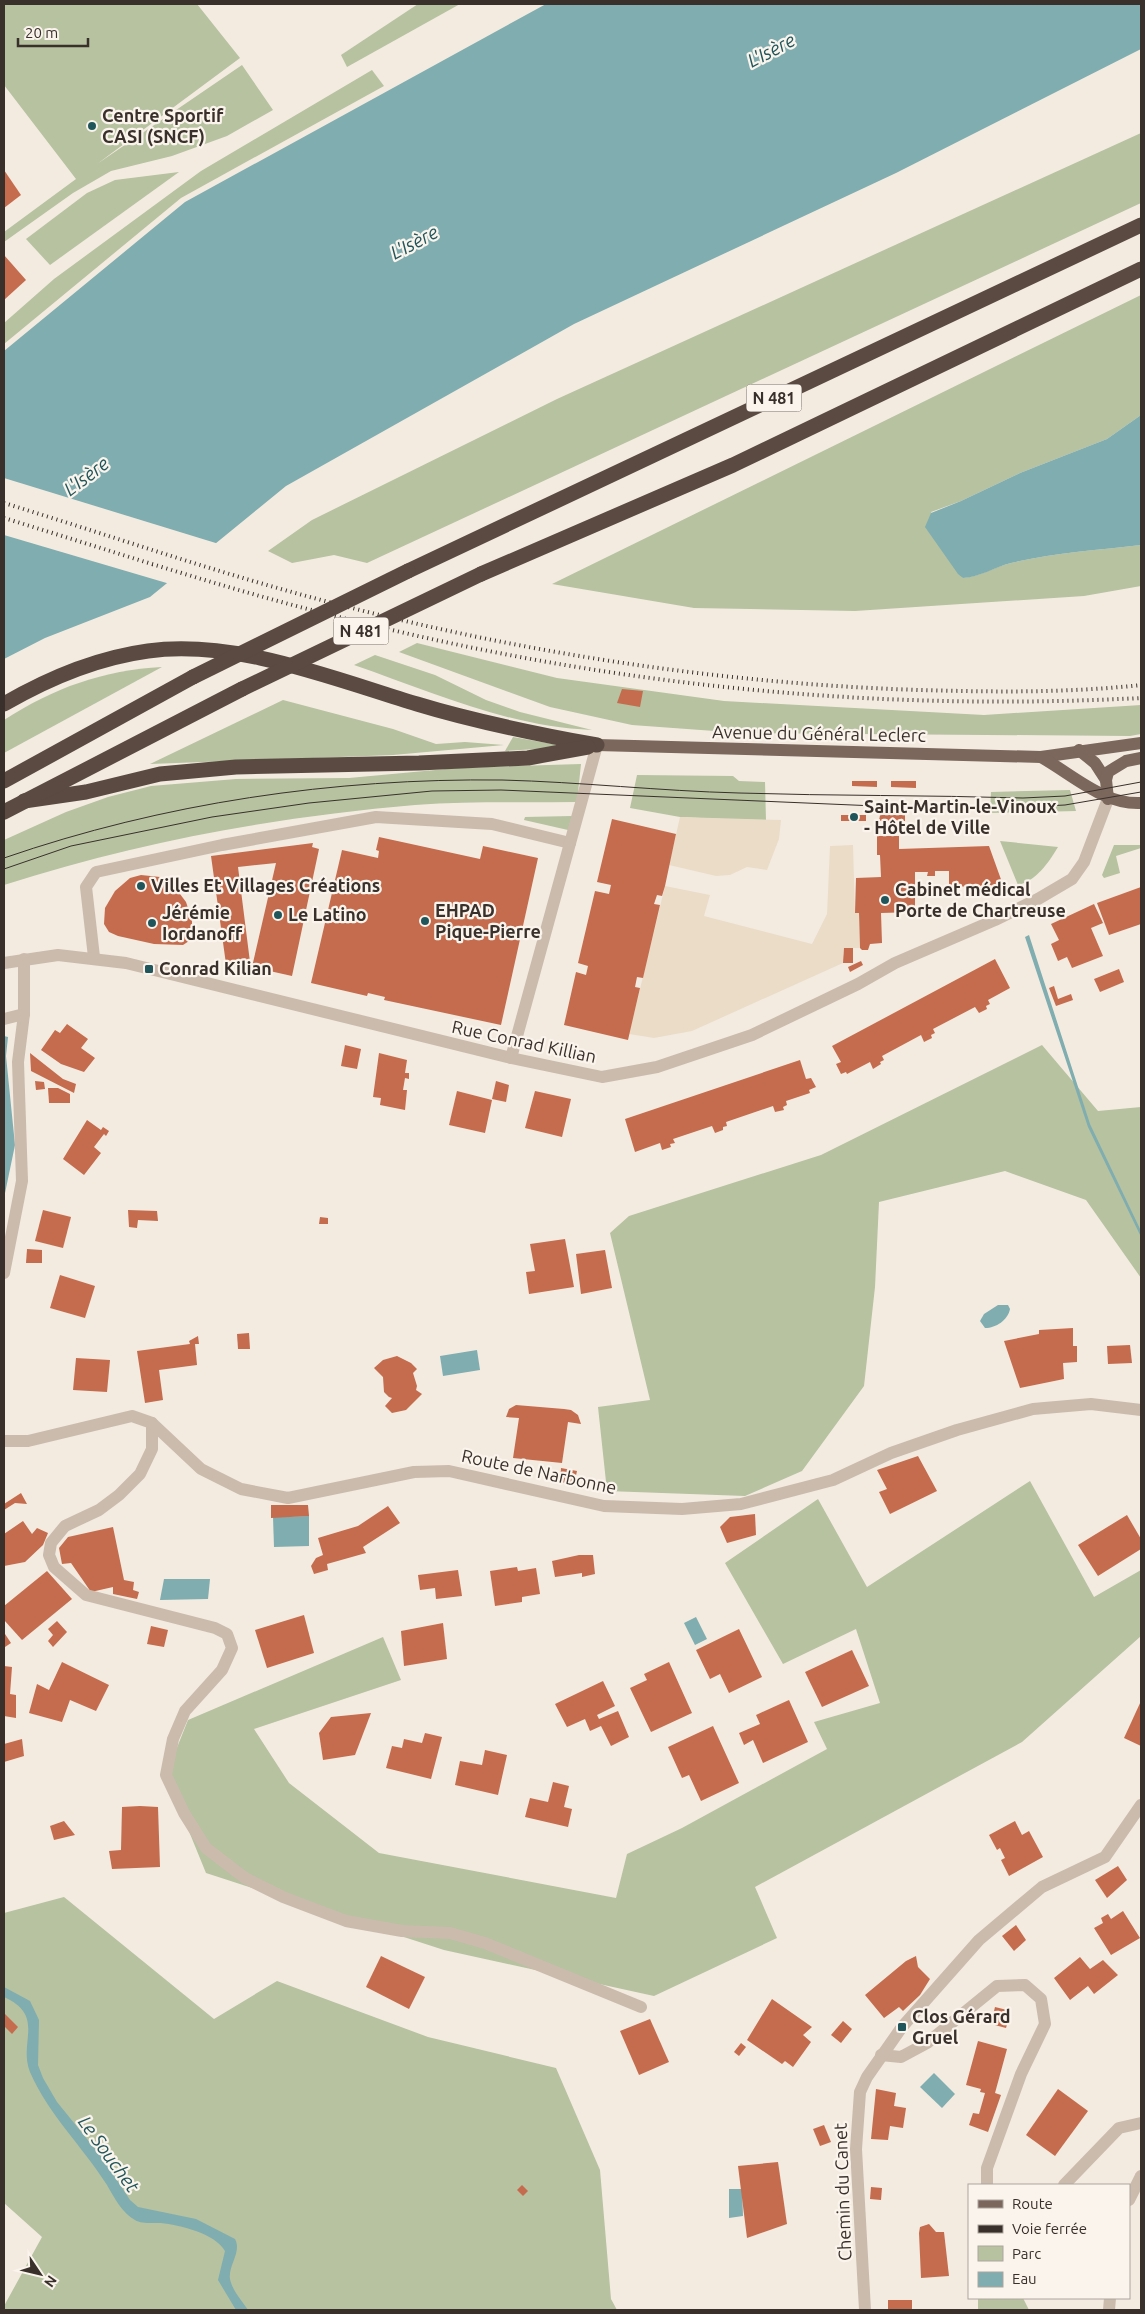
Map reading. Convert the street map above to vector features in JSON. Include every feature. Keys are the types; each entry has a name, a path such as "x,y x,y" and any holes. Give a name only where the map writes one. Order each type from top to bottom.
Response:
{"highway":[{"name":"N 481","path":"4,781 193,677 408,571 1141,225"},
{"name":"N 481","path":"4,812 242,689 481,574 733,465 1141,269"},
{"path":"4,704 63,674 94,663 150,651 178,649 274,661 418,705 506,728 597,745"},
{"path":"24,801 86,792 160,774 236,767 409,764 528,758 597,745"}],"main road":[{"name":"Avenue du Général Leclerc","path":"597,745 1041,757 1079,750 1141,743"},
{"path":"1079,750 1094,764 1106,780"},
{"path":"1041,757 1108,799 1130,804 1141,803"},
{"path":"1108,799 1106,780 1108,772 1126,761 1141,758"}],"street":[{"path":"511,1058 597,745"},
{"name":"Rue Conrad Killian","path":"4,963 58,955 126,963 511,1058 602,1077 657,1067 752,1035 858,984 896,963 1038,899 1072,879 1084,862 1108,799"},
{"path":"94,958 86,887 96,872 222,845 376,816 492,824 570,843"},
{"path":"4,1273 22,1181 18,1062 24,1014 24,959"},
{"path":"4,1019 24,1014"},
{"name":"Route de Narbonne","path":"4,1441 28,1441 132,1416 152,1423 201,1469 241,1489 288,1498 414,1472 449,1471 604,1506 682,1508 741,1504 824,1483 891,1453 956,1430 1033,1409 1091,1404 1141,1410"},
{"path":"152,1423 152,1449 140,1474 119,1495 99,1510 65,1526 51,1543 49,1555 54,1567 86,1595 214,1628 227,1634 232,1648 222,1670 185,1711 173,1740 166,1775 184,1813 206,1848 245,1878 283,1897 346,1921 402,1931 450,1933 485,1944 641,2007"},
{"name":"Chemin du Canet","path":"865,2310 856,2149 860,2092 881,2056 902,2027 979,1940 1042,1887 1105,1857 1141,1805"},
{"path":"881,2056 901,2057 927,2043 997,1986 1025,1985 1041,1999 1046,2024 1021,2074 987,2168 987,2184"},
{"path":"1065,2184 1119,2128 1141,2123"},
{"path":"1130,2198 1141,2176"}],"green space":[{"name":"Centre Sportif CASI (SNCF)","path":"4,4 197,4 240,58 97,164 242,65 273,110 227,136 172,156 111,171 73,193 4,242 4,232 76,179 4,85"},
{"path":"418,4 460,4 347,67 341,55"},
{"path":"372,70 384,86 181,198 4,344 4,323 54,279 201,171"},
{"path":"1141,133 1141,203 367,563 334,555 292,563 268,551 312,520 557,399"},
{"path":"179,172 50,265 26,239 87,193 115,180"},
{"path":"1141,295 1141,415 1107,439 1020,473 961,501 931,512 963,578 1005,565 1043,557 1141,545 1141,586 1084,596 855,611 694,608 552,584"},
{"path":"417,643 557,678 724,701 984,715 1141,705 1141,734 1130,736 742,733 632,725 550,707 399,652"},
{"path":"375,655 435,675 486,700 520,712 592,730 561,727 501,715 442,697 354,665"},
{"path":"162,667 4,753 4,720 22,709 60,690 99,677 120,672"},
{"path":"283,700 393,729 436,744 465,742 504,745 393,755 150,764"},
{"path":"513,737 570,747 505,751"},
{"path":"581,764 577,802 415,805 259,824 207,833 105,856 4,885 4,840 66,812 108,797 151,786 236,779 349,778 457,768"},
{"path":"637,775 733,776 739,781 765,782 766,821 680,817 630,808"},
{"path":"1070,790 1076,811 990,813 991,792"},
{"path":"572,816 568,830 524,820 525,817"},
{"path":"1000,841 1058,847 1046,865 1036,875 1025,883 1018,885"},
{"path":"1114,845 1141,845 1141,848 1116,856 1120,873 1104,878 1102,875"},
{"path":"1042,1045 1098,1111 1141,1107 1141,1278 1086,1200 1005,1171 879,1202 875,1287 864,1386 802,1471 745,1496 607,1491 598,1407 650,1400 610,1233 629,1216 821,1155"},
{"path":"1030,1481 1094,1597 1141,1570 1141,1636 1022,1742 755,1887 777,1938 654,1996 444,1950 206,1873 166,1775 188,1720 383,1637 401,1680 254,1729 289,1783 379,1853 616,1898 627,1854 682,1828 827,1749 814,1722 880,1703 856,1629 783,1664 725,1563 818,1499 867,1587"},
{"path":"64,1897 214,2019 277,1981 428,2037 556,2068 600,2170 611,2299 617,2310 4,2310 4,2306 42,2237 4,2203 4,1913"},
{"path":"978,2299 1024,2299 1029,2310 978,2310"}],"shaded area":[{"path":"680,817 781,820 779,839 767,870 747,867 730,875 716,876 669,865"},
{"path":"853,845 855,913 859,913 860,948 844,948 843,963 692,1031 654,1038 629,1034 665,886 710,895 704,916 812,944 827,914 830,846"}],"water":[{"name":"L'Isère","path":"546,4 1141,4 1141,49 896,173 574,324 286,486 150,597 45,638 4,659 4,351 185,202"},
{"path":"1141,415 1141,545 1043,557 1005,565 976,576 963,578 958,574 925,527 931,513 1020,473 1107,439"},
{"path":"1029,935 1090,1124 1141,1231 1141,1237 1088,1127 1025,937"},
{"path":"4,1036 8,1037 6,1056 15,1145 4,1198"},
{"path":"998,1305 1008,1305 1010,1309 1007,1317 997,1325 985,1328 980,1321 984,1314"},
{"path":"477,1350 480,1370 443,1376 440,1356"},
{"path":"309,1516 309,1546 274,1547 273,1517"},
{"path":"164,1579 210,1579 208,1599 160,1600"},
{"path":"696,1617 707,1639 695,1645 684,1623"},
{"path":"4,1987 30,2001 39,2020 38,2065 43,2078 57,2102 104,2160 130,2200 138,2207 196,2219 235,2239 237,2249 230,2279 235,2291 248,2310 236,2310 218,2280 225,2251 213,2239 187,2228 138,2221 130,2217 119,2204 98,2171 56,2116 37,2087 27,2061 28,2021 17,2004 4,1997"},
{"path":"934,2073 955,2094 942,2108 920,2087"},
{"path":"729,2189 742,2189 743,2216 729,2218"}],"pier":[{"path":"4,478 219,544 170,584 4,535"}],"building":[{"path":"4,170 21,195 4,208"},
{"path":"4,255 26,280 4,300"},
{"path":"622,689 643,691 640,707 617,703"},
{"name":"Saint-Martin-le-Vinoux - Hôtel de Ville","path":"852,781 877,781 877,787 852,786"},
{"name":"Saint-Martin-le-Vinoux - Hôtel de Ville","path":"891,781 916,781 916,788 891,787"},
{"name":"Saint-Martin-le-Vinoux - Hôtel de Ville","path":"841,815 866,815 866,821 841,821"},
{"name":"Saint-Martin-le-Vinoux - Hôtel de Ville","path":"880,815 905,815 905,821 879,821"},
{"path":"612,819 676,834 662,896 657,895 654,904 660,905 643,978 637,977 635,987 640,988 628,1040 564,1025 576,972 586,975 588,966 578,963 595,891 609,894 611,885 597,882"},
{"name":"Cabinet médical Porte de Chartreuse","path":"877,836 899,836 899,849 989,846 1003,885 949,887 949,871 935,871 935,876 927,876 928,872 915,872 915,912 881,913 882,943 870,944 868,950 862,950 860,948 859,913 855,913 856,878 881,877 880,855 877,855"},
{"name":"EHPAD Pique-Pierre","path":"379,837 480,859 483,846 538,858 501,1025 384,1000 385,997 368,993 367,996 311,983 342,850 378,858 379,851 376,850"},
{"path":"313,843 312,847 319,849 292,976 252,967 276,863 238,867 251,970 226,964 211,856"},
{"path":"141,875 160,877 174,886 186,902 192,920 192,932 189,941 183,945 154,944 118,936 109,932 104,924 105,908 115,891 130,878"},
{"path":"1141,887 1141,924 1109,935 1097,903"},
{"path":"1094,904 1103,923 1091,928 1103,956 1072,968 1067,957 1058,961 1051,944 1059,940 1051,924"},
{"path":"844,948 853,948 853,963 843,963"},
{"path":"995,959 1010,988 988,1000 990,1004 986,1006 987,1009 979,1013 975,1007 933,1029 935,1033 931,1035 932,1038 924,1042 921,1035 882,1056 884,1060 873,1069 870,1062 847,1074 846,1072 841,1074 836,1064 841,1062 832,1046"},
{"path":"861,961 863,965 850,972 848,967"},
{"path":"1119,969 1124,982 1100,992 1094,979"},
{"path":"1054,986 1058,999 1071,994 1073,1000 1056,1006 1049,988"},
{"path":"67,1024 88,1039 81,1048 95,1058 84,1072 61,1064 41,1050 55,1030 60,1033"},
{"path":"345,1045 361,1049 357,1069 341,1066"},
{"path":"30,1053 63,1079 76,1084 74,1093 31,1071"},
{"path":"379,1053 407,1060 405,1073 409,1073 409,1079 405,1078 403,1090 407,1090 405,1110 380,1105 381,1098 373,1097"},
{"path":"800,1060 806,1079 811,1078 816,1087 809,1090 810,1093 786,1101 787,1105 783,1107 784,1110 775,1112 773,1106 726,1122 727,1126 723,1127 723,1130 715,1133 712,1126 673,1139 675,1143 670,1144 671,1147 662,1150 660,1143 635,1152 625,1119"},
{"path":"35,1081 44,1082 45,1089 36,1090"},
{"path":"496,1081 509,1085 506,1102 492,1099"},
{"path":"48,1088 58,1088 70,1094 70,1103 49,1103"},
{"path":"457,1091 492,1100 485,1133 449,1125"},
{"path":"535,1091 571,1099 562,1137 525,1128"},
{"path":"87,1120 101,1130 103,1127 109,1131 106,1136 104,1134 94,1147 101,1153 84,1175 63,1159"},
{"path":"43,1210 71,1217 63,1248 35,1241"},
{"path":"128,1210 157,1211 158,1221 138,1220 137,1228 129,1227"},
{"path":"320,1217 328,1218 328,1224 319,1224"},
{"path":"565,1239 574,1287 529,1294 526,1272 535,1271 530,1244"},
{"path":"27,1249 42,1250 42,1263 26,1263"},
{"path":"605,1250 612,1288 581,1294 576,1254"},
{"path":"60,1275 95,1286 85,1318 50,1308"},
{"path":"1073,1328 1073,1346 1077,1346 1077,1362 1063,1363 1064,1379 1020,1388 1004,1341 1039,1334 1039,1330"},
{"path":"249,1333 250,1349 238,1349 237,1334"},
{"path":"198,1336 199,1344 195,1344 197,1365 159,1370 163,1400 145,1403 137,1351 190,1344 189,1341"},
{"path":"1130,1345 1132,1363 1108,1364 1107,1346"},
{"path":"397,1356 411,1363 417,1369 413,1373 417,1386 416,1390 422,1394 406,1410 392,1413 385,1406 392,1398 384,1392 383,1377 374,1368 383,1360"},
{"path":"76,1358 110,1360 107,1392 73,1390"},
{"path":"516,1405 571,1410 578,1415 581,1424 568,1422 562,1463 513,1458 519,1418 506,1417 509,1409"},
{"path":"918,1456 937,1491 890,1514 879,1492 887,1489 877,1470"},
{"path":"561,1468 577,1471 574,1484 560,1482"},
{"path":"21,1493 27,1504 15,1503 4,1510 4,1504"},
{"path":"271,1505 308,1505 309,1516 271,1518"},
{"path":"388,1506 400,1523 363,1547 366,1553 327,1564 328,1570 314,1574 311,1566 316,1558 323,1555 318,1538 358,1526"},
{"path":"755,1514 756,1535 727,1543 720,1527 730,1517"},
{"path":"1127,1515 1141,1539 1141,1549 1098,1576 1078,1545"},
{"path":"23,1521 32,1534 37,1528 48,1533 43,1545 25,1562 4,1566 4,1534"},
{"path":"113,1527 124,1580 134,1582 133,1590 139,1592 137,1599 113,1594 113,1587 91,1592 71,1563 62,1564 59,1548 68,1537"},
{"path":"579,1555 593,1555 595,1574 582,1577 582,1573 555,1577 552,1561"},
{"path":"517,1567 518,1571 536,1568 540,1594 522,1597 522,1602 495,1606 490,1571"},
{"path":"458,1570 462,1596 436,1599 435,1588 420,1590 418,1575"},
{"path":"47,1571 72,1599 22,1640 4,1620 4,1606"},
{"path":"304,1615 314,1653 267,1668 255,1630"},
{"path":"57,1621 67,1632 53,1647 48,1641 53,1635 48,1629"},
{"path":"443,1623 447,1659 404,1666 401,1631"},
{"path":"151,1626 168,1630 164,1647 147,1644"},
{"path":"739,1629 762,1677 729,1693 720,1674 710,1679 696,1650"},
{"path":"5,1634 11,1643 5,1647 4,1636"},
{"path":"852,1650 869,1686 822,1707 805,1672"},
{"path":"62,1662 109,1685 96,1711 70,1700 62,1722 29,1713 37,1684 49,1690"},
{"path":"669,1662 692,1713 651,1732 630,1688 647,1680 644,1674"},
{"path":"4,1666 12,1667 10,1694 16,1695 16,1718 4,1716"},
{"path":"603,1681 615,1706 597,1715 599,1719 618,1711 629,1737 611,1746 601,1726 590,1731 585,1719 567,1727 555,1704"},
{"path":"789,1700 808,1742 763,1763 753,1740 744,1745 739,1733 760,1724 756,1715"},
{"path":"1141,1701 1141,1746 1124,1738"},
{"path":"371,1713 355,1755 323,1760 319,1733 331,1717"},
{"path":"713,1726 739,1783 701,1801 689,1775 682,1778 668,1747"},
{"path":"425,1733 442,1737 431,1779 386,1768 392,1746 402,1748 404,1739 422,1743"},
{"path":"22,1739 24,1756 4,1762 4,1744"},
{"path":"485,1750 507,1755 498,1795 455,1785 460,1761 482,1765"},
{"path":"553,1782 569,1786 564,1807 572,1809 568,1827 525,1817 530,1798 548,1802"},
{"path":"122,1807 158,1807 160,1867 112,1869 109,1851 121,1850"},
{"path":"64,1821 75,1835 54,1840 50,1826"},
{"path":"1015,1821 1022,1835 1029,1831 1043,1857 1009,1876 1001,1860 1005,1858 1000,1848 997,1850 989,1835"},
{"path":"1118,1866 1127,1880 1107,1898 1095,1880"},
{"path":"1123,1911 1140,1938 1111,1955 1094,1928 1103,1923 1101,1918 1108,1914 1111,1919"},
{"path":"1016,1925 1026,1940 1014,1951 1002,1936"},
{"path":"381,1956 425,1977 409,2009 366,1987"},
{"path":"916,1956 918,1967 930,1979 920,1995 903,2011 899,2007 884,2018 865,1995 906,1961"},
{"path":"1080,1957 1090,1969 1103,1960 1118,1975 1094,1994 1088,1986 1070,2000 1054,1978"},
{"path":"772,1999 812,2027 803,2035 811,2042 793,2067 785,2061 782,2064 747,2040"},
{"path":"995,2007 1011,2011 1006,2028 991,2024"},
{"path":"4,2013 18,2027 12,2034 4,2026"},
{"path":"650,2019 669,2062 639,2075 620,2031"},
{"path":"843,2021 852,2029 841,2043 831,2035"},
{"path":"978,2041 1007,2049 995,2093 1001,2095 988,2132 969,2125 973,2113 979,2114 985,2093 980,2092 981,2089 966,2085"},
{"path":"741,2043 746,2047 739,2056 734,2052"},
{"path":"876,2089 896,2093 894,2106 906,2108 903,2128 890,2126 888,2140 871,2139"},
{"path":"1058,2089 1088,2111 1055,2156 1026,2135"},
{"path":"824,2125 831,2142 820,2146 813,2129"},
{"path":"778,2162 787,2224 747,2238 738,2166"},
{"path":"522,2185 528,2191 523,2196 517,2190"},
{"path":"871,2187 882,2188 881,2200 870,2199"},
{"path":"929,2224 936,2232 944,2232 949,2276 921,2278 919,2233 920,2227"},
{"path":"888,2300 912,2300 912,2310 888,2310"}],"tram line":[{"path":"4,858 125,822 187,809 313,789 376,784 502,780 739,793 1023,798 1065,796 1141,782"},
{"path":"4,869 71,846 212,817 309,803 432,791 501,790 876,806 1024,807 1065,805 1141,792"}],"railway":[{"path":"4,503 260,583 341,605 422,625 586,657 752,679 836,686 920,690 1058,691 1141,685"},
{"path":"4,518 213,582 339,617 439,641 637,676 737,688 837,696 938,701 1141,698"}],"place":[{"name":"Centre Sportif CASI (SNCF)","path":"92,126"},
{"name":"Saint-Martin-le-Vinoux - Hôtel de Ville","path":"854,817"},
{"name":"Villes Et Villages Créations","path":"141,886"},
{"name":"Cabinet médical Porte de Chartreuse","path":"885,900"},
{"name":"Le Latino","path":"278,915"},
{"name":"EHPAD Pique-Pierre","path":"425,921"},
{"name":"Jérémie Iordanoff","path":"152,923"},
{"name":"Conrad Kilian","path":"149,969"},
{"name":"Clos Gérard Gruel","path":"902,2027"}],"water label":[{"name":"Le Souchet","path":"109,2154"}]}
